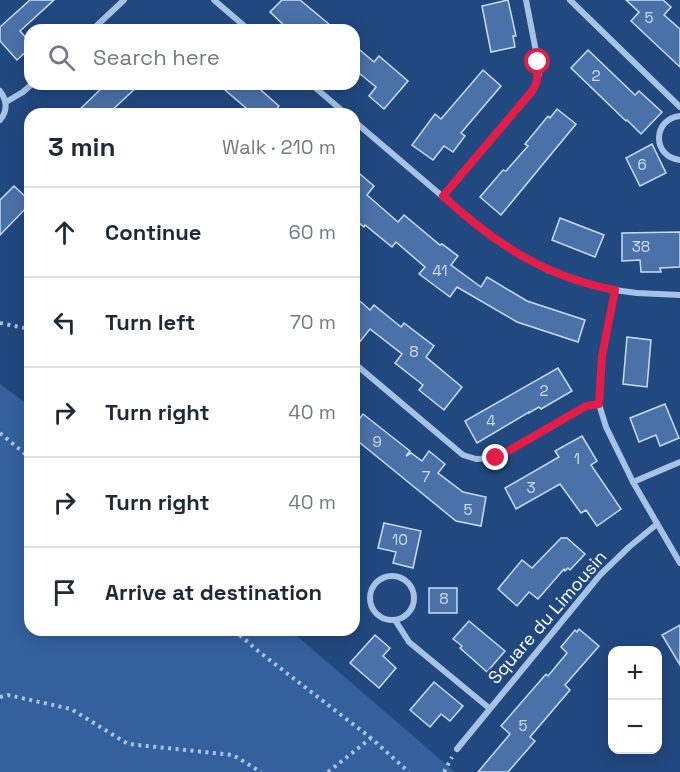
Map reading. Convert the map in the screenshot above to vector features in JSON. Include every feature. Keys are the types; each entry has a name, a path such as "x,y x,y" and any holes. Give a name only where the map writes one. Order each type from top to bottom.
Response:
{"street":[{"path":"98,24 124,0"},
{"path":"214,0 242,24"},
{"path":"443,196 533,90 537,81 538,62 526,0"},
{"path":"570,0 680,107"},
{"path":"6,102 25,90"},
{"path":"318,90 339,108"},
{"path":"0,91 6,102 6,110 0,120"},
{"path":"680,116 663,124 658,138 663,152 680,160"},
{"path":"360,125 502,244 525,258 550,271 615,290 680,295"},
{"path":"615,290 602,356 599,404 606,427 633,482 680,563"},
{"path":"360,368 463,454 476,459 496,458 586,406 599,404"},
{"path":"633,482 680,462"},
{"name":"Square du Limousin","path":"457,748 600,575 657,524"},
{"name":"Square du Limousin","path":"388,577 403,579 413,590 414,598 410,612 395,620 381,617 371,605 370,598 375,584 388,577"},
{"name":"Square du Limousin","path":"395,620 409,642 489,708"}],"path":[{"path":"0,323 24,328"},
{"path":"0,433 24,453"},
{"path":"241,636 371,738 409,772"},
{"path":"0,697 8,695 71,709 128,744 233,755 261,772"},
{"path":"328,772 371,738"}],"shaded area":[{"path":"0,384 24,402 24,636 297,636 455,772 0,772"}],"building":[{"path":"30,0 54,0 28,24 24,24 20,31 24,35 24,54 17,60 0,41 0,27"},
{"path":"282,0 300,0 329,24 283,24 270,12"},
{"path":"508,0 516,36 513,36 515,47 491,52 482,6"},
{"path":"626,0 663,0 671,7 664,15 680,29 680,67 631,21 639,12"},
{"path":"360,50 374,62 379,56 408,81 384,109 369,96 376,87 360,74"},
{"path":"588,50 635,95 639,91 662,112 641,134 571,68"},
{"path":"483,70 501,86 461,133 465,136 453,152 444,146 433,160 412,145 435,114 441,119"},
{"path":"100,90 134,90 114,108 81,108"},
{"path":"225,90 261,90 279,106 277,108 246,108"},
{"path":"557,109 576,124 501,215 480,197 528,146 525,144 548,116 550,118"},
{"path":"652,144 666,173 640,186 626,158"},
{"path":"360,174 374,186 367,195 398,222 404,215 440,245 442,244 458,256 451,265 481,287 487,277 527,301 585,320 578,342 517,322 457,287 450,297 419,274 425,267 396,242 392,247 365,225 364,227 360,224"},
{"path":"14,186 24,195 24,210 0,235 0,200"},
{"path":"560,218 604,235 595,257 552,240"},
{"path":"680,232 680,267 660,268 661,272 641,272 640,260 622,261 622,233"},
{"path":"360,301 370,310 374,305 401,327 404,323 434,346 426,357 462,387 444,410 419,390 423,385 395,363 402,354 370,329 360,342"},
{"path":"627,337 651,340 647,387 623,384"},
{"path":"558,368 572,391 541,409 539,407 529,412 477,443 465,421"},
{"path":"665,404 679,438 660,446 656,435 639,442 630,418"},
{"path":"363,414 410,451 406,456 411,453 422,461 429,451 445,464 438,473 463,492 486,497 481,526 456,521 360,443 360,418"},
{"path":"582,436 597,461 591,465 621,509 597,526 586,510 581,513 560,484 516,509 505,488 559,457 555,451"},
{"path":"384,523 421,531 413,568 393,563 396,552 378,548"},
{"path":"561,538 567,538 585,554 570,570 568,568 565,571 564,569 538,599 529,592 517,606 498,589 522,560 532,568"},
{"path":"429,588 457,588 457,613 429,613"},
{"path":"469,621 505,651 487,672 453,639"},
{"path":"680,625 680,665 662,635"},
{"path":"579,629 599,646 565,685 570,690 530,737 535,741 508,772 478,772 510,734 501,726 567,653 561,647 575,630 577,632"},
{"path":"375,635 390,648 383,656 396,668 379,688 350,663"},
{"path":"434,682 463,706 450,721 441,714 430,727 410,710"}],"route":[{"path":"496,458 586,406 599,404 602,356 615,290 550,271 525,258 502,244 443,196 533,90 539,73 538,62"}]}
